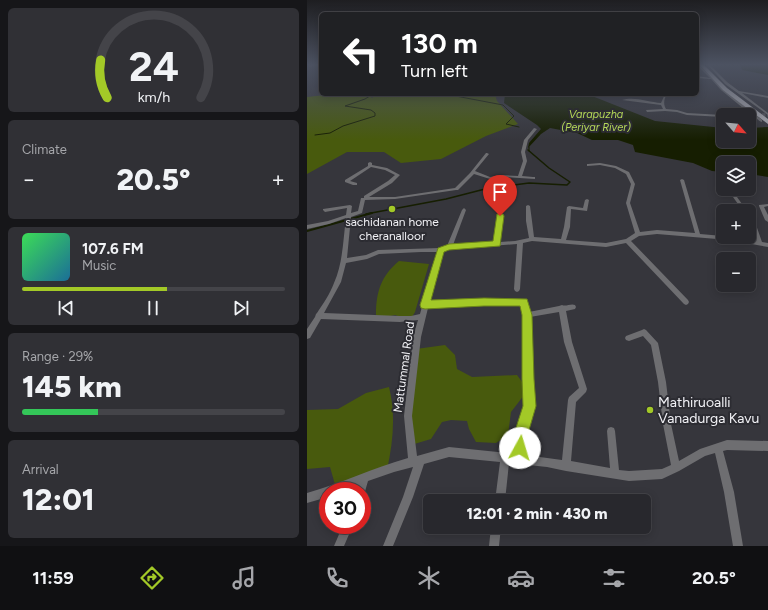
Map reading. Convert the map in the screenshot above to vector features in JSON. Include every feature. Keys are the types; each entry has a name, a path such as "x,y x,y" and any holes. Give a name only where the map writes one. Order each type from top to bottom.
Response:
{"highway":[{"path":"724,89 768,122"},
{"path":"733,89 768,119"}],"street":[{"path":"724,89 747,108"},
{"path":"733,89 768,114"},
{"path":"736,92 768,97"},
{"path":"664,96 663,104 665,110"},
{"path":"623,100 632,99 638,102 663,104"},
{"path":"647,111 665,110 687,114 716,116"},
{"path":"756,115 761,121"},
{"path":"519,177 525,161 523,152 526,140 535,130"},
{"path":"363,199 395,198 456,188 473,172 487,154"},
{"path":"307,227 348,219 360,212 363,199 390,182 398,174 370,164 347,181 355,184"},
{"path":"588,165 616,167 628,173 633,184 628,202 638,234"},
{"path":"473,172 490,178 502,176 533,178"},
{"path":"682,180 698,236"},
{"path":"563,242 567,227 569,207 585,210 587,200"},
{"path":"767,217 761,206 768,205"},
{"path":"307,336 338,282 343,262 350,206 325,210"},
{"path":"528,206 532,239"},
{"path":"449,247 464,210"},
{"path":"497,244 500,216"},
{"path":"343,262 367,257 378,252 441,250 449,247 520,242 532,239 603,245 627,241 638,234 657,232 729,238 768,245"},
{"path":"756,236 760,244"},
{"path":"627,241 686,302"},
{"path":"517,289 520,242"},
{"name":"Mattummal Road","path":"416,461 408,416 417,337 441,250"},
{"path":"425,305 523,302 527,315 530,406 520,437 521,460"},
{"path":"527,315 573,307"},
{"path":"563,308 569,342 583,389 572,400 566,466"},
{"path":"318,316 380,318 391,320 407,318 412,319 422,316"},
{"path":"629,338 644,332 654,343 662,382 667,424 676,468"},
{"path":"611,431 615,474"},
{"path":"354,482 394,467 449,452 566,466 629,476 662,474 676,468 703,452 727,445 768,446"},
{"path":"718,448 729,492 738,546"},
{"path":"500,494 505,458"},
{"path":"388,546 408,497 416,461"},
{"path":"364,482 365,478"},
{"path":"307,498 319,494"},
{"path":"339,546 344,534"},
{"path":"493,546 495,534"}],"green space":[{"path":"370,96 372,98 374,96 496,96 497,101 518,124 486,136 441,159 401,163 384,152 347,152 307,174 307,97"},
{"path":"399,261 429,264 415,312 412,317 401,317 395,315 382,318 376,315 377,299 381,285 388,273"},
{"path":"445,345 455,355 457,369 472,377 517,375 528,390 511,412 508,435 496,443 476,442 469,429 467,421 451,420 442,422 431,439 411,445 409,428 416,349"},
{"path":"389,387 393,428 387,470 353,482 334,482 330,467 307,469 307,410 338,409 366,393"}],"water":[{"name":"Varapuzha (Periyar River)","path":"505,96 592,96 655,121 716,127 716,148 756,148 756,128 768,127 768,177 756,175 756,156 716,156 716,171 712,171 693,163 635,152 633,145 618,140 592,140 577,133 550,128 541,134 528,148 529,143 541,129 504,103"}],"waterway":[{"path":"315,135 330,133 343,126 375,116 375,113 371,110 345,106 370,96"},
{"path":"456,96 503,105 514,116 506,124 519,127"},
{"path":"366,214 446,199 485,189 529,183 567,185 570,182 549,168 529,151"},
{"path":"307,231 372,213"}],"tunnel":[{"path":"757,115 768,115"}],"place":[{"name":"sachidanan home cheranalloor","path":"392,209"},
{"name":"Mathiruoalli Vanadurga Kavu","path":"650,410"}],"route":[{"path":"500,216 497,244 449,247 441,250 436,261 425,305 523,302 527,315 530,406 520,437 520,448"}]}
